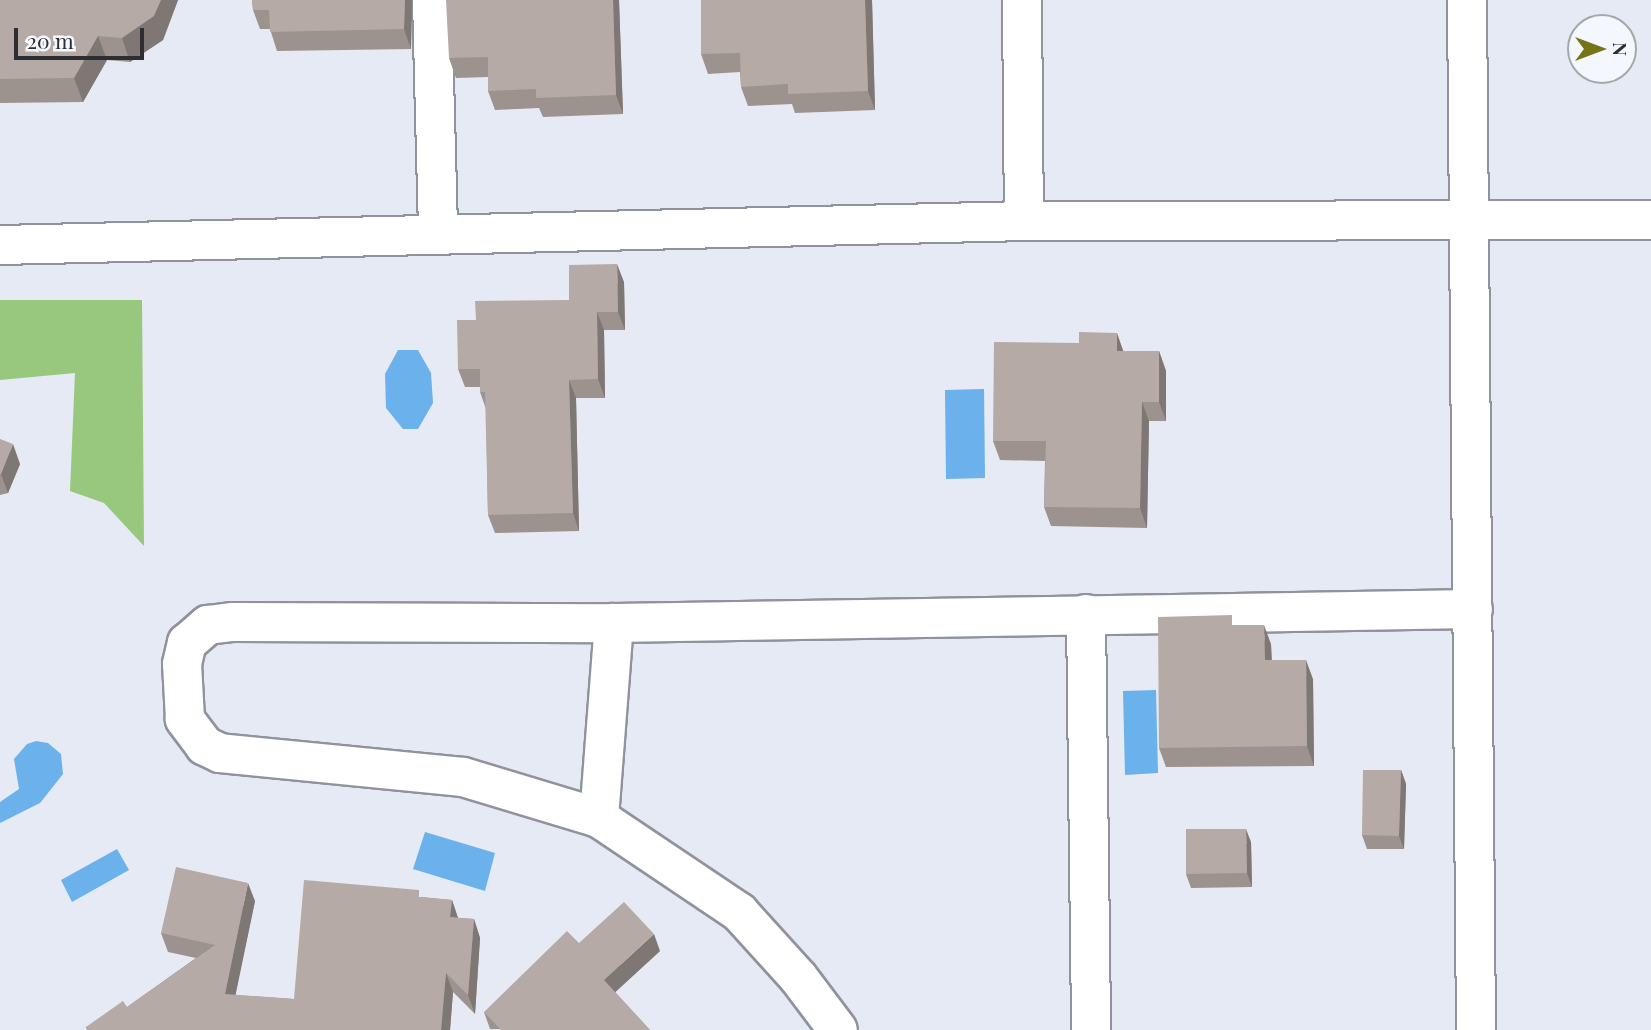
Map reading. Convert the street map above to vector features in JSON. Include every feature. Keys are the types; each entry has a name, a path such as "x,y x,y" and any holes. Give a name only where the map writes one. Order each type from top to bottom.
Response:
{"street":[{"path":"432,0 438,234"},
{"path":"1022,0 1024,221"},
{"path":"1467,0 1476,1030"},
{"path":"0,245 1024,221 1469,223 1651,220"},
{"path":"838,1030 798,976 739,912 599,818 463,777 220,753 205,746 185,719 182,664 187,643 197,631 233,622 614,623 1473,609"},
{"path":"1086,614 1091,1030"},
{"path":"599,818 614,623"}],"green space":[{"path":"0,300 142,300 144,546 104,503 70,491 75,373 0,380"}],"water":[{"path":"398,350 418,350 431,373 433,403 418,429 403,429 386,408 385,374"},
{"path":"984,389 985,478 946,479 945,390"},
{"path":"1156,690 1158,773 1125,775 1123,691"},
{"path":"36,741 48,743 61,754 63,774 40,803 0,823 0,802 19,789 14,759 27,744"},
{"path":"425,832 495,853 485,891 413,869"},
{"path":"117,849 129,870 72,902 61,880"}],"building":[{"path":"0,0 161,0 154,16 122,38 98,36 74,78 0,79"},
{"path":"252,0 405,0 404,29 270,32 269,10 253,10"},
{"path":"446,0 613,0 616,95 536,98 536,89 488,91 488,57 449,58"},
{"path":"701,0 865,0 868,91 788,94 788,84 741,87 740,53 701,54"},
{"path":"617,264 618,312 597,312 598,379 569,380 573,513 488,515 485,392 480,392 480,369 458,369 457,320 476,320 475,301 569,300 569,265"},
{"path":"1079,332 1117,333 1117,351 1159,351 1159,402 1142,402 1140,508 1044,507 1046,441 993,441 994,342 1079,343"},
{"path":"0,439 13,444 1,474 0,474"},
{"path":"1232,615 1232,625 1264,625 1265,660 1306,660 1307,746 1159,748 1158,617"},
{"path":"1363,770 1401,770 1399,836 1362,835"},
{"path":"1186,829 1246,829 1247,873 1186,874"},
{"path":"176,867 248,883 225,994 294,999 304,880 419,890 419,897 452,900 450,917 474,919 468,995 446,973 441,1030 88,1030 86,1027 123,1001 127,1007 215,945 161,933"},
{"path":"624,902 654,934 604,980 650,1030 501,1030 484,1012 567,931 579,943"}]}
